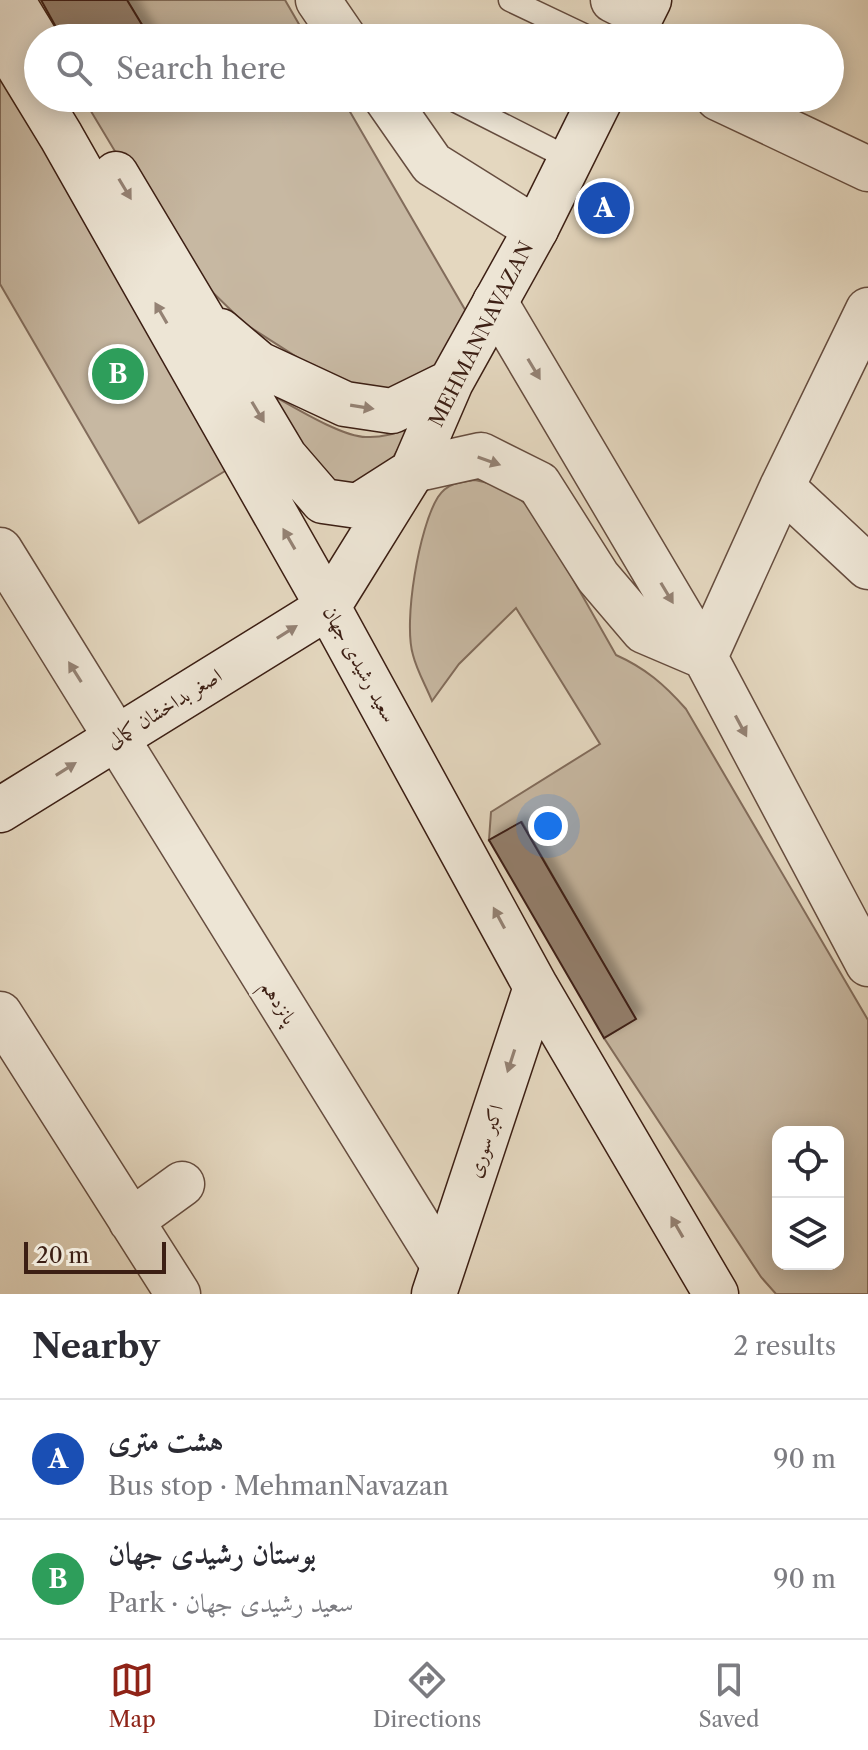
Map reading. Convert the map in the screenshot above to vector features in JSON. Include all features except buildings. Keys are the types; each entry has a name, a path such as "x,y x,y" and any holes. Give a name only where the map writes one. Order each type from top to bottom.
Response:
{"street":[{"path":"12,0 27,24"},
{"path":"318,0 334,24"},
{"name":"سعید رشیدی جهان","path":"0,36 24,75"},
{"name":"سعید رشیدی جهان","path":"46,112 328,607 536,987 716,1294"},
{"path":"79,112 285,457 323,501 358,506 413,470 481,455 539,484 598,577 644,631 705,657"},
{"path":"396,112 432,164 536,229"},
{"name":"MEHMANNAVAZAN","path":"328,607 413,470 451,382 536,229 594,112"},
{"path":"748,112 868,169"},
{"path":"495,302 705,657 868,964"},
{"path":"705,657 782,487 868,310"},
{"path":"200,314 259,364 345,404 392,411 451,382"},
{"path":"782,487 868,567"},
{"name":"پانزدهم","path":"0,550 116,738 438,1280"},
{"name":"اصغر بداخشان کمالی","path":"0,810 328,607"},
{"name":"اکبر سوری","path":"438,1280 536,987"},
{"path":"0,1014 178,1294"},
{"path":"131,1221 182,1184"}],"lane":[{"path":"510,0 561,24"},
{"path":"478,112 570,159"}],"shaded area":[{"path":"127,0 285,0 299,24 142,24"},
{"path":"0,63 24,104 24,112 29,112 235,465 139,523 0,284"},
{"path":"91,112 350,112 471,320 427,377 376,392 336,382 245,324 197,277 164,233"},
{"path":"261,389 328,425 355,435 378,437 410,428 390,463 360,487 330,483"},
{"path":"484,482 523,501 536,514 616,655 654,678 686,709 868,1020 868,1294 776,1294 761,1277 604,1038 635,1019 522,822 489,840 491,812 600,744 516,608 459,664 432,701 415,661 410,640 412,598 419,551 431,511 442,492 459,483"}],"place":[{"name":"هشت متری","path":"604,208"},
{"name":"بوستان رشیدی جهان","path":"118,374"}]}
